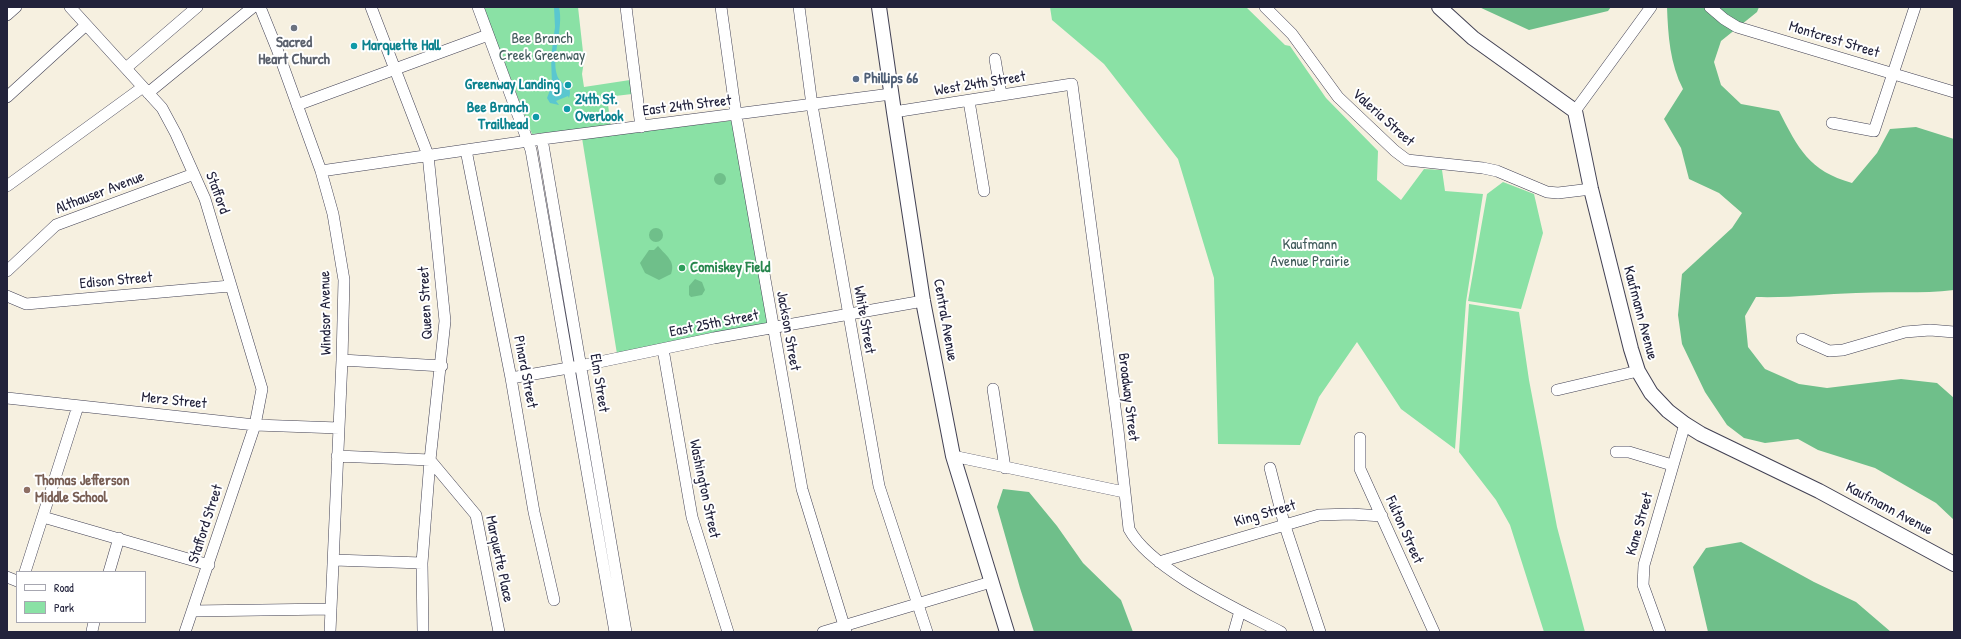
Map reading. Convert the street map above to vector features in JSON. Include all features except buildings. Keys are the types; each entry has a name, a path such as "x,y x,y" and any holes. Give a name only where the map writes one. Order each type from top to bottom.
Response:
{"main road":[{"name":"Central Avenue","path":"879,7 891,94 924,302 953,456 1007,632"},
{"path":"1439,7 1473,38 1575,111"},
{"name":"Kaufmann Avenue","path":"1575,111 1591,189 1630,350 1638,372 1651,393 1668,411 1701,434 1819,491 1954,564"}],"street":[{"path":"7,15 16,7"},
{"name":"Stafford","path":"70,7 146,90 164,112 205,198 230,286 262,389 255,425"},
{"path":"126,68 197,7"},
{"path":"7,186 146,90 252,7"},
{"name":"Windsor Avenue","path":"260,7 277,49 321,171 333,214 344,280 330,632"},
{"name":"Queen Street","path":"371,7 428,155 445,321 442,366 430,460 422,564 422,632"},
{"name":"Elm Street","path":"478,7 528,141 575,367 626,632"},
{"path":"626,7 641,127"},
{"name":"Jackson Street","path":"721,7 736,115 772,328 802,489 845,629"},
{"name":"White Street","path":"799,7 812,105 879,486 926,632"},
{"path":"1575,111 1651,7"},
{"name":"Montcrest Street","path":"1710,7 1724,19 1737,27 1954,92"},
{"path":"1832,123 1874,131 1915,7"},
{"name":"Valeria Street","path":"1271,9 1292,34 1338,97 1395,151 1407,160 1483,168 1497,171 1546,192 1558,193 1591,189"},
{"path":"7,97 86,25"},
{"path":"297,105 488,35"},
{"path":"995,59 1001,95"},
{"name":"West 24th Street","path":"894,112 1072,84"},
{"name":"Broadway Street","path":"1072,84 1129,529 1134,539 1159,562 1193,585 1281,632"},
{"name":"East 24th Street","path":"321,171 542,139 891,94"},
{"path":"969,101 984,191"},
{"name":"Elm Street","path":"542,139 615,632"},
{"name":"Pinard Street","path":"466,150 511,378 534,512 554,600"},
{"name":"Althauser Avenue","path":"7,271 56,226 194,174"},
{"name":"Edison Street","path":"7,296 26,304 230,286"},
{"name":"East 25th Street","path":"511,378 575,367 772,328 924,302"},
{"path":"1802,339 1829,351 1843,350 1905,332 1930,330 1954,332"},
{"name":"Washington Street","path":"663,349 692,517 728,632"},
{"path":"342,360 442,366"},
{"path":"1557,390 1638,372"},
{"path":"993,388 1005,468"},
{"name":"Merz Street","path":"7,398 255,425 339,428"},
{"path":"25,571 78,406"},
{"name":"Kane Street","path":"1660,632 1643,585 1644,565 1685,424"},
{"name":"Stafford Street","path":"185,632 209,565 255,425"},
{"name":"Fulton Street","path":"1360,438 1360,469 1434,632"},
{"path":"1616,452 1630,452 1672,465"},
{"path":"337,456 430,460"},
{"path":"953,456 1124,492"},
{"name":"Marquette Place","path":"430,460 476,515 498,632"},
{"path":"1270,468 1284,523 1320,632"},
{"name":"King Street","path":"1159,562 1284,523 1318,514 1382,516"},
{"path":"43,517 209,565"},
{"path":"109,571 119,538"},
{"path":"334,560 422,564"},
{"path":"823,632 845,629 917,603 991,582"},
{"path":"192,611 331,609"},
{"path":"1234,632 1240,611"}],"green space":[{"name":"Bee Branch Creek Greenway","path":"483,7 578,7 584,61 582,74 584,87 630,80 632,94 607,97 611,127 532,134"},
{"name":"Kaufmann Avenue Prairie","path":"1050,7 1246,7 1285,45 1290,46 1326,98 1378,151 1377,180 1401,200 1424,169 1442,170 1445,191 1483,194 1466,302 1455,449 1401,409 1357,342 1319,397 1300,445 1218,444 1214,278 1178,159 1104,64 1052,20"},
{"path":"1479,7 1611,7 1608,11 1529,30"},
{"path":"1667,7 1759,7 1757,12 1721,41 1714,62 1721,85 1741,104 1779,111 1792,136 1806,156 1815,165 1837,178 1852,183 1877,153 1890,129 1916,127 1954,139 1954,290 1756,297 1745,316 1748,347 1765,369 1799,384 1827,388 1901,379 1937,383 1954,398 1954,520 1936,503 1875,468 1818,450 1798,439 1765,443 1744,438 1727,425 1705,392 1682,344 1678,315 1682,274 1732,228 1742,213 1719,193 1689,179 1681,148 1664,119 1683,89 1672,59"},
{"path":"737,120 772,328 617,354 582,138"},
{"path":"720,173 724,175 726,179 724,183 720,185 716,183 714,179 716,175"},
{"path":"1503,182 1534,194 1543,233 1521,309 1468,301 1487,194"},
{"path":"653,228 659,228 663,232 663,238 659,242 653,242 649,238 649,232"},
{"path":"658,246 669,259 672,266 671,274 659,280 645,273 640,263 649,250 654,250"},
{"path":"695,279 702,282 705,290 702,295 691,297 689,295 689,286"},
{"path":"1469,304 1519,312 1529,380 1557,527 1585,632 1544,632 1510,525 1496,500 1459,452"},
{"path":"1003,489 1029,492 1057,526 1083,563 1121,600 1133,632 1034,632 997,507"},
{"path":"1741,542 1814,582 1856,602 1891,632 1708,632 1693,567 1706,548"}],"water":[{"path":"554,7 559,7 560,15 555,59 557,75 570,90 569,98 568,96 556,101 559,105 550,103 547,98 552,85 551,57 555,27"}],"place":[{"name":"Sacred Heart Church","path":"294,28"},
{"name":"Marquette Hall","path":"354,46"},
{"name":"Phillips 66","path":"856,79"},
{"name":"Greenway Landing","path":"568,85"},
{"name":"24th St. Overlook","path":"567,109"},
{"name":"Bee Branch Trailhead","path":"536,117"},
{"name":"Comiskey Field","path":"682,268"},
{"name":"Thomas Jefferson Middle School","path":"27,490"}]}
